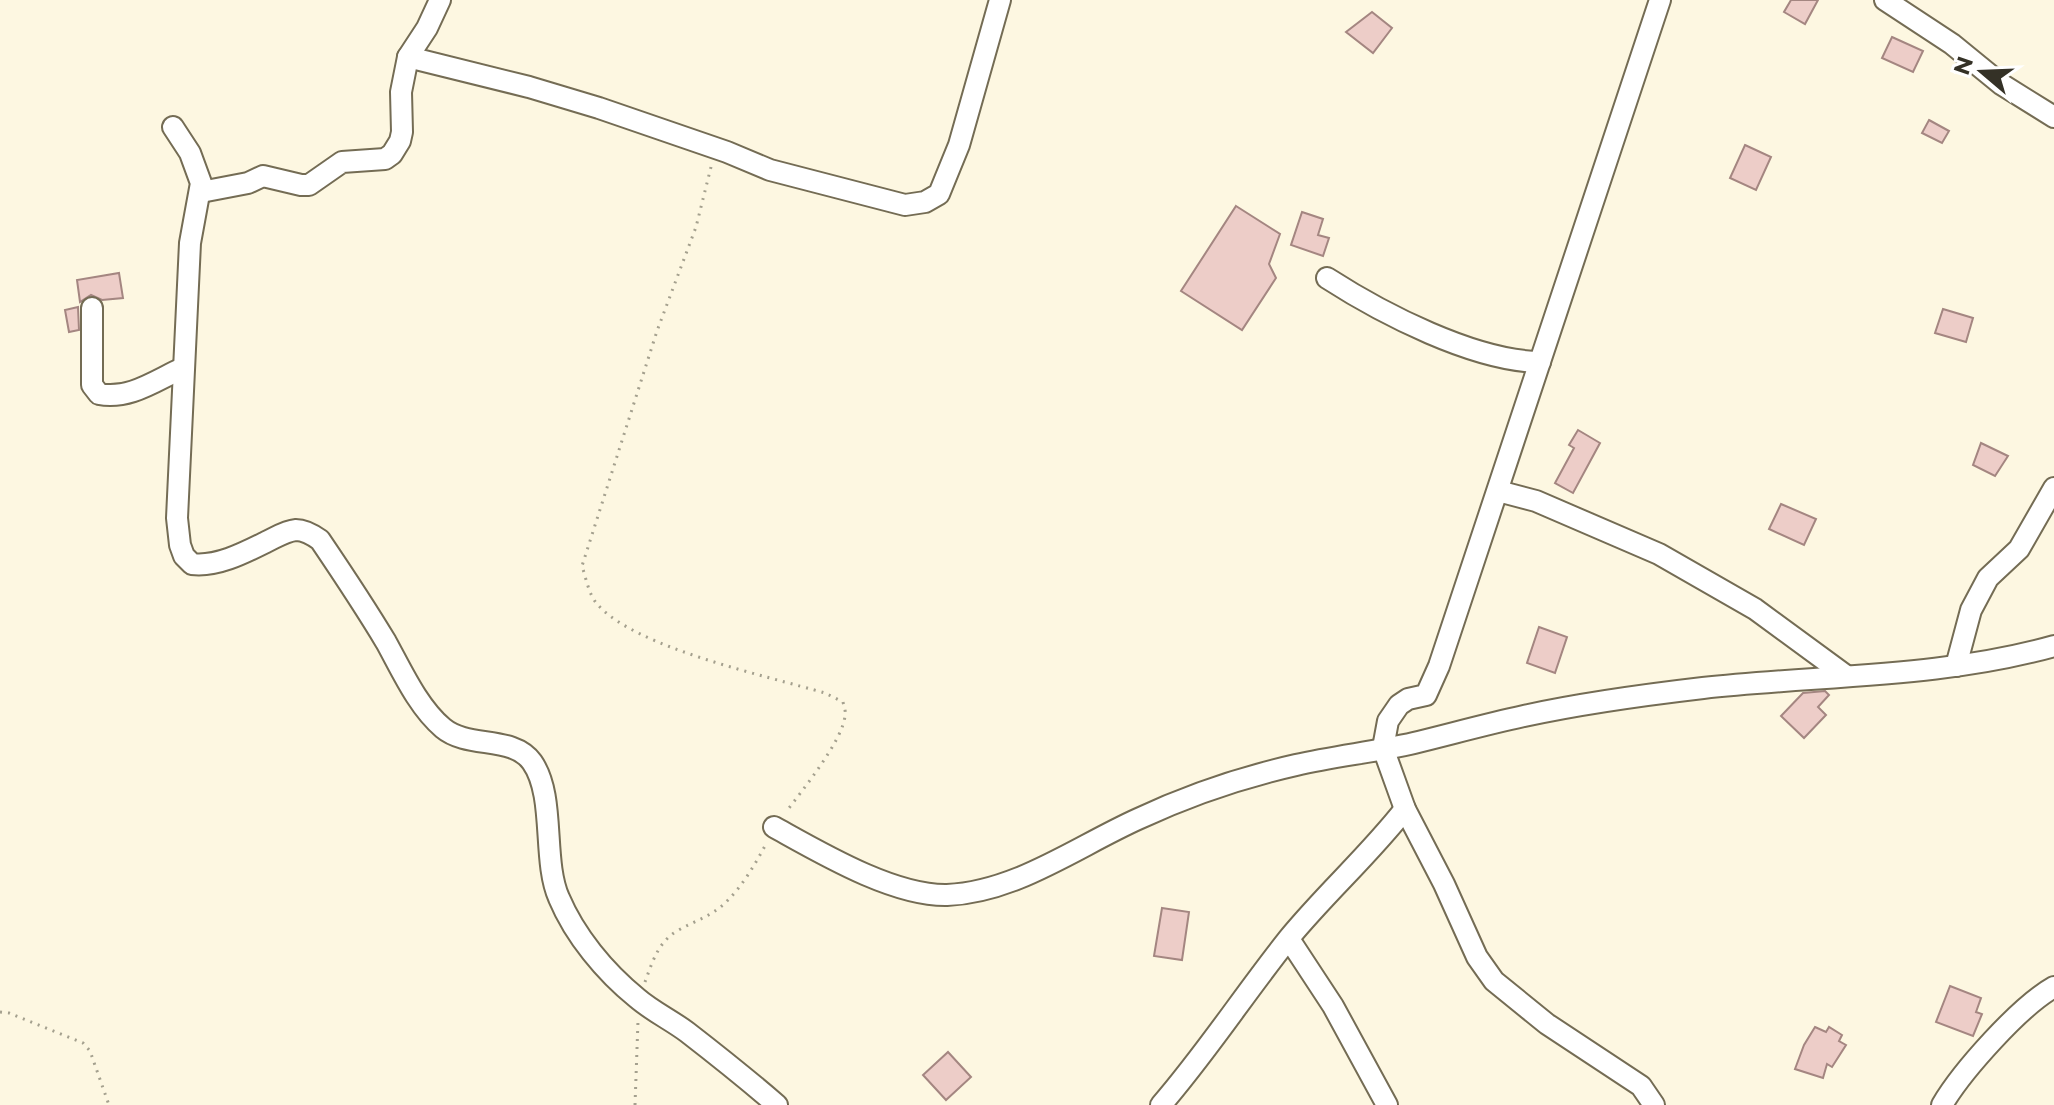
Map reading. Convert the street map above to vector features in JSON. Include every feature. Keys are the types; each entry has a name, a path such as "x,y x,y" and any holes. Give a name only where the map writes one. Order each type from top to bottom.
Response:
{"street":[{"path":"201,192 248,183 263,176 309,185 342,162 385,159 392,154 402,132 401,92 408,57 440,0"},
{"path":"408,57 529,87 727,152 770,170 905,205 925,202 939,194 951,167 1000,0"},
{"path":"1654,1105 1641,1086 1547,1024 1494,981 1477,957 1405,809 1383,748 1388,721 1399,705 1408,699 1423,697 1431,688 1660,0"},
{"path":"1885,0 1952,44 2021,98 2054,117"},
{"path":"173,127 190,153 201,183 190,243 177,518 180,545 187,561 199,565 212,563 297,530 320,540 359,597 420,700 442,728 456,737 523,752 536,768 544,798 557,895 585,943 611,975 639,1000 666,1016 777,1105"},
{"path":"1327,278 1365,303 1453,341 1518,362 1540,362"},
{"path":"92,308 92,385 99,394 120,396 132,393 183,368"},
{"path":"1956,666 1971,610 1988,578 2019,549 2054,488"},
{"path":"1498,491 1547,505 1659,554 1755,609 1845,675"},
{"path":"774,827 828,857 896,886 943,895 990,890 1140,818 1203,793 1292,766 1412,743 1527,715 1623,699 1701,688 1956,666 2005,659 2054,646"},
{"path":"1161,1105 1289,939 1405,809"},
{"path":"1289,939 1333,1006 1387,1105"},
{"path":"1942,1105 1992,1043 2034,1000 2054,987"}],"path":[{"path":"635,1105 639,1000 661,944 675,932 707,918 726,902 757,861 774,827 813,775 836,739 846,716 843,702 825,693 653,640 616,622 595,603 582,566 657,331 696,227 714,158 727,152"},
{"path":"0,1012 83,1043 90,1051 109,1105"}],"building":[{"path":"1791,0 1818,0 1805,24 1784,12"},
{"path":"1372,12 1392,28 1373,53 1346,32"},
{"path":"1892,37 1923,51 1913,72 1882,58"},
{"path":"1929,120 1949,131 1942,143 1922,133"},
{"path":"1745,145 1771,157 1756,190 1730,178"},
{"path":"1236,206 1280,234 1269,264 1276,278 1242,330 1181,291"},
{"path":"1302,212 1323,219 1318,235 1329,238 1323,256 1291,245"},
{"path":"119,273 123,298 102,300 91,295 80,302 77,280"},
{"path":"78,307 79,330 69,332 65,310"},
{"path":"1943,309 1973,318 1966,342 1935,333"},
{"path":"1578,430 1600,443 1573,493 1555,483 1574,448 1569,445"},
{"path":"1981,443 2008,456 1995,476 1973,465"},
{"path":"1781,504 1816,519 1804,545 1769,529"},
{"path":"1539,627 1567,637 1555,673 1527,663"},
{"path":"1825,691 1829,695 1818,707 1826,715 1804,738 1781,716 1803,693"},
{"path":"1162,908 1189,912 1182,960 1154,956"},
{"path":"1950,986 1981,998 1976,1012 1982,1014 1973,1036 1936,1022"},
{"path":"1815,1027 1826,1032 1829,1027 1842,1035 1839,1041 1846,1045 1832,1067 1827,1064 1823,1078 1795,1069"},
{"path":"948,1052 971,1077 946,1100 923,1075"}]}
